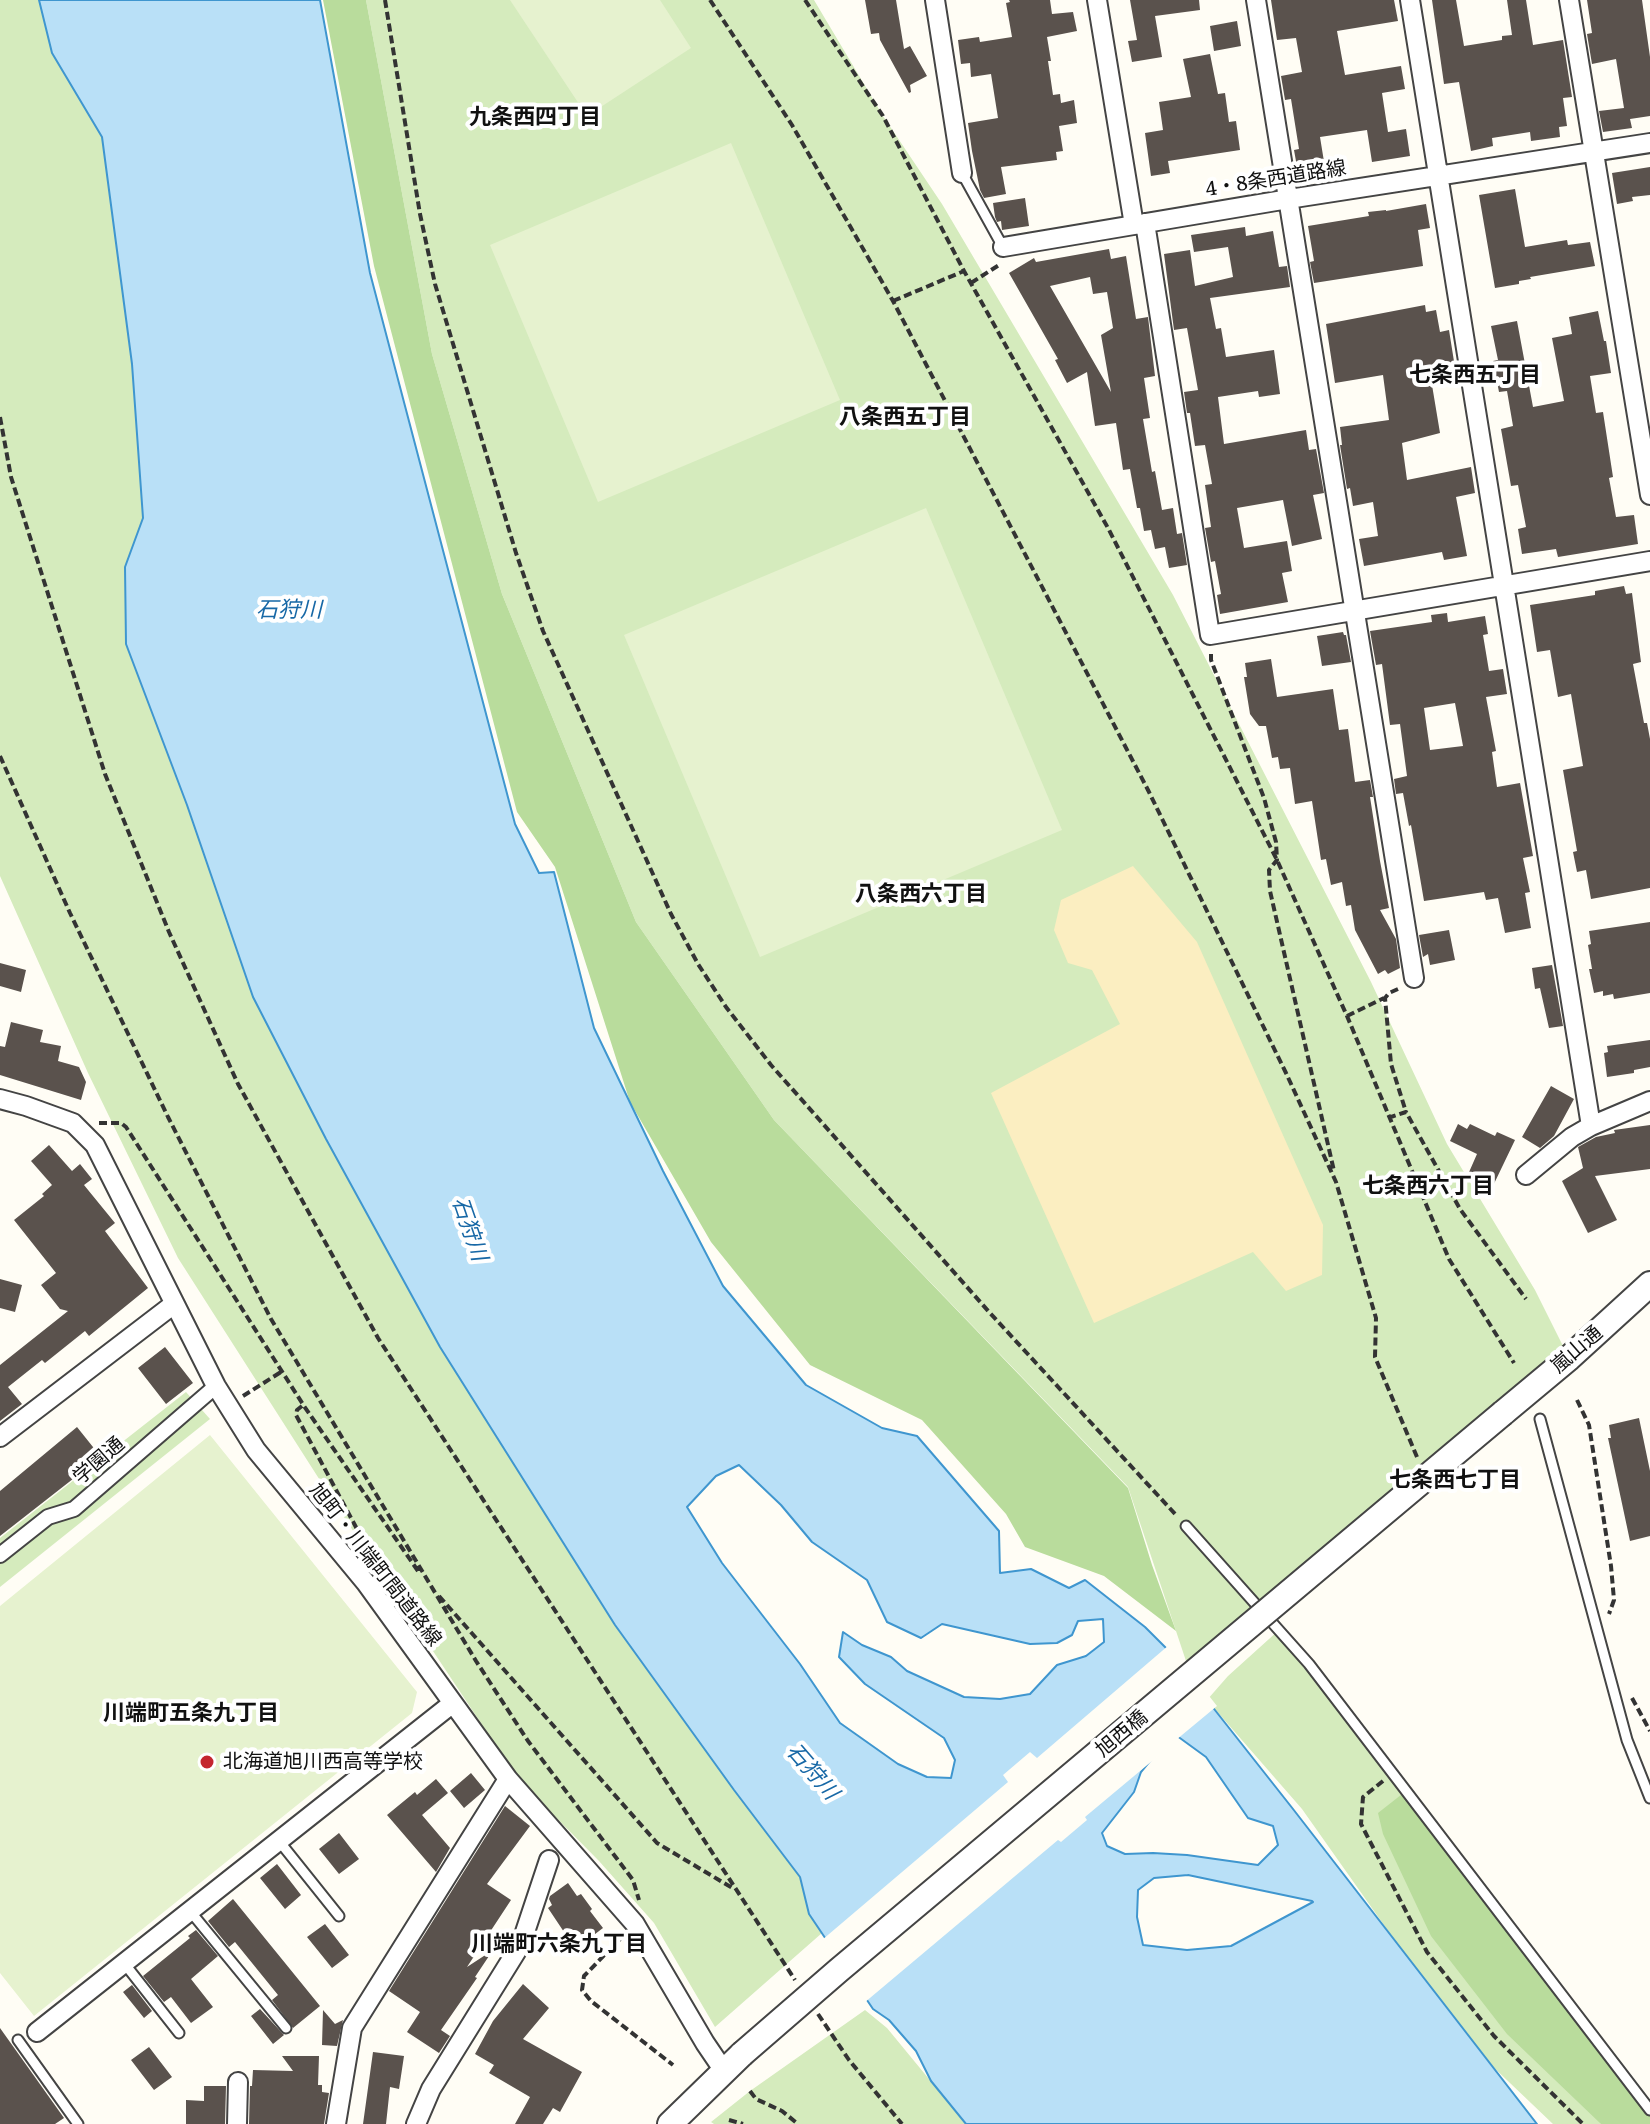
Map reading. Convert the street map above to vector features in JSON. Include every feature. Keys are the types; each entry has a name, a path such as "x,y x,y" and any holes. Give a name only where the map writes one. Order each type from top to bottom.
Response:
{"street":[{"path":"935,0 962,173"},
{"path":"1097,0 1140,224 1210,635 1650,561"},
{"path":"1256,0 1414,978"},
{"path":"1410,0 1591,1126"},
{"path":"1569,0 1650,495"},
{"name":"4・8条西道路線","path":"1002,255 1140,224 1650,143"},
{"name":"旭町・川端町間道路線","path":"0,1099 73,1123 95,1145 216,1386 256,1450 366,1583 508,1779 635,1924 705,2043 733,2063"},
{"path":"1526,1175 1572,1137 1650,1101"},
{"name":"嵐山通","path":"1503,1413 1650,1284"},
{"path":"0,1437 174,1304"},
{"name":"学園通","path":"0,1555 48,1517 74,1509 216,1386"},
{"name":"旭西橋","path":"733,2063 850,1960 1503,1413"},
{"path":"37,2032 453,1703"},
{"path":"336,2124 352,2028 508,1779"},
{"path":"416,2124 431,2089 521,1944 549,1860"},
{"path":"670,2124 733,2063"},
{"path":"237,2124 238,2082"}],"lane":[{"path":"962,173 1002,255"},
{"path":"1540,1419 1627,1740 1650,1798"},
{"path":"1186,1526 1309,1664 1650,2110"},
{"path":"278,1841 339,1916"},
{"path":"190,1911 286,2028"},
{"path":"124,1962 179,2033"},
{"path":"18,2040 78,2124"}],"path":[{"path":"385,0 420,214 435,284 516,553 543,631 671,914 726,1007 771,1065 990,1313 1186,1526"},
{"path":"710,0 792,125 893,301 1148,790 1336,1182"},
{"path":"805,0 883,116 964,271 1108,528 1277,860 1347,1016 1449,1259 1514,1363"},
{"path":"971,283 1002,255"},
{"path":"893,301 964,271"},
{"path":"0,417 11,477 105,774 169,932 238,1084 378,1338 802,1991"},
{"path":"1210,635 1211,660 1264,798 1276,842 1277,860 1269,870 1270,891 1336,1182 1376,1318 1375,1357 1417,1457"},
{"path":"0,756 70,913 168,1117 271,1319 430,1587 528,1741 633,1880 639,1898 635,1924 584,1976 582,1990 591,2001 673,2065"},
{"path":"1347,1016 1395,990 1409,986 1414,978"},
{"path":"1385,998 1391,1064 1406,1112 1460,1209 1526,1299"},
{"path":"1388,1118 1406,1112"},
{"path":"73,1123 116,1123 126,1127 281,1372 430,1587 657,1843 736,1891"},
{"path":"246,1394 281,1372"},
{"path":"1577,1400 1589,1425 1612,1577 1614,1600 1601,1638"},
{"path":"303,1405 296,1415 378,1568"},
{"path":"1393,1773 1363,1797 1361,1824 1427,1952 1494,2036 1583,2124"},
{"path":"811,2004 849,2060 902,2124"},
{"path":"750,2091 756,2099 782,2111 798,2124"},
{"path":"729,2120 743,2124"}],"green space":[{"path":"0,0 39,0 52,53 102,136 132,364 143,518 125,567 126,644 187,805 440,1347 615,1625 800,1877 809,1914 822,1933 715,2027 654,1923 599,1861 518,1779 330,1496 178,1258 88,1073 0,876"},
{"path":"323,0 366,0 432,354 502,594 636,922 774,1120 1128,1488 1176,1631 1104,1576 1025,1547 1006,1514 922,1420 810,1365 711,1242 630,1102 555,867 517,812 374,266"},
{"path":"366,0 814,0 883,116 942,204 1173,595 1371,982 1447,1144 1535,1290 1569,1358 1191,1676 1128,1487 774,1120 636,922 502,594 432,354"},
{"path":"510,0 660,0 691,48 587,116"},
{"path":"731,143 840,400 598,502 490,245"},
{"path":"926,508 1062,830 760,957 624,635"},
{"path":"186,1392 210,1419 0,1587 0,1538"},
{"name":"北海道旭川西高等学校","path":"210,1435 417,1692 412,1713 34,2016 0,1973 0,1606"},
{"path":"1279,1630 1406,1791 1601,2124 1553,2124 1489,2063 1415,1969 1302,1809 1207,1700 1228,1676"},
{"path":"1406,1791 1650,2110 1650,2124 1601,2124 1507,2034 1431,1936 1383,1834 1378,1813"},
{"path":"865,2010 887,2028 966,2124 711,2122 750,2091"}],"sand":[{"path":"1133,866 1197,942 1323,1225 1322,1275 1286,1291 1253,1252 1094,1323 991,1093 1120,1024 1092,970 1068,963 1054,930 1061,900"}],"water":[{"name":"石狩川","path":"39,0 320,0 370,273 515,824 539,873 554,872 594,1028 723,1286 806,1385 882,1428 917,1436 999,1531 1000,1573 1031,1569 1069,1588 1085,1580 1145,1627 1166,1648 1537,2124 966,2124 931,2081 916,2051 889,2020 873,2009 809,1914 800,1877 615,1625 440,1347 326,1139 253,997 187,805 126,644 125,567 143,518 132,364 102,137 52,53","holes":["739,1465 781,1505 812,1542 867,1580 887,1622 921,1638 942,1624 1030,1644 1057,1643 1072,1635 1078,1621 1103,1619 1104,1642 1086,1656 1057,1665 1030,1694 1000,1699 964,1697 907,1671 891,1657 862,1645 843,1632 839,1657 865,1684 944,1738 955,1760 951,1778 927,1777 898,1764 840,1723 800,1664 722,1563 687,1507 716,1476","1173,1733 1206,1757 1248,1818 1273,1826 1278,1845 1258,1865 1187,1855 1125,1854 1107,1846 1102,1833 1134,1792 1141,1772","1188,1875 1313,1902 1231,1946 1187,1950 1143,1945 1137,1917 1138,1890 1154,1878"]}],"pier":[{"path":"1169,1645 1217,1706 1174,1739 1061,1842 1058,1840 864,2003 822,1940 1008,1782 1003,1775 1030,1752 1037,1758"}],"building":[{"path":"865,0 896,0 904,49 910,46 927,76 910,85 909,93 879,33 871,34"},
{"path":"1009,0 1050,0 1052,14 1073,12 1077,31 1047,37 1053,95 1060,94 1061,103 1074,100 1077,123 1059,126 1063,151 1056,152 1057,160 1001,167 1006,194 984,198 968,123 998,118 991,74 971,77 970,63 961,64 958,40 979,37 980,42 1012,37 1006,3"},
{"path":"1130,0 1199,0 1200,10 1155,16 1162,57 1132,62 1128,41 1137,40"},
{"path":"1271,0 1394,0 1398,21 1337,31 1345,75 1401,66 1405,89 1382,93 1388,132 1406,129 1410,156 1372,162 1367,130 1320,137 1326,174 1299,178 1294,150 1299,149 1291,99 1285,100 1281,76 1302,72 1296,38 1277,40"},
{"path":"1432,0 1456,0 1464,46 1502,40 1502,36 1512,35 1507,0 1526,0 1533,45 1563,40 1572,97 1563,98 1567,126 1559,127 1560,137 1531,141 1530,132 1492,138 1493,146 1471,151 1459,82 1444,84"},
{"path":"1587,0 1642,0 1650,57 1650,116 1630,119 1632,128 1603,132 1599,111 1624,108 1616,59 1592,64 1587,34 1592,33"},
{"path":"1237,21 1241,46 1214,51 1210,26"},
{"path":"1210,54 1218,94 1225,93 1229,122 1236,121 1240,150 1168,161 1170,173 1151,176 1145,133 1163,130 1159,102 1191,97 1183,59"},
{"path":"1650,167 1650,195 1632,197 1633,201 1617,204 1612,173"},
{"path":"1515,189 1525,247 1567,240 1568,245 1590,242 1595,266 1530,277 1519,281 1519,284 1495,288 1479,195"},
{"path":"1025,198 1029,226 1002,230 1001,221 997,222 995,217 993,203"},
{"path":"1426,204 1430,228 1418,230 1423,266 1314,283 1308,226 1369,216 1368,212"},
{"path":"1245,227 1246,236 1273,231 1279,267 1287,266 1290,287 1210,298 1216,329 1221,328 1226,357 1274,350 1280,394 1259,397 1258,391 1218,397 1224,444 1306,430 1309,450 1316,449 1324,493 1313,495 1322,539 1292,546 1283,500 1237,508 1244,548 1287,541 1292,571 1282,573 1288,602 1220,614 1217,595 1221,594 1205,528 1211,527 1205,485 1212,484 1205,445 1195,446 1184,392 1198,390 1187,328 1174,330 1164,254 1190,250 1195,286 1233,277 1228,247 1194,252 1191,235"},
{"path":"1109,249 1111,259 1126,256 1136,319 1148,317 1155,376 1144,378 1150,418 1143,419 1152,472 1155,471 1162,510 1173,508 1177,534 1182,533 1187,565 1169,568 1165,547 1155,549 1151,530 1144,531 1130,469 1123,470 1116,423 1095,426 1087,372 1067,383 1055,360 1058,359 1009,273 1034,258 1036,262","holes":["1090,277 1093,294 1107,292 1113,328 1101,335 1111,392 1050,286"]},
{"path":"1425,305 1426,312 1436,310 1440,332 1449,330 1456,374 1431,379 1440,433 1402,443 1407,480 1471,467 1475,493 1456,497 1467,556 1444,560 1442,552 1364,566 1359,539 1378,536 1373,502 1353,506 1350,488 1347,489 1340,427 1389,420 1383,375 1335,383 1326,324"},
{"path":"1598,311 1611,373 1590,376 1596,413 1603,412 1616,517 1634,515 1638,544 1558,557 1556,549 1522,554 1518,529 1526,527 1518,485 1511,486 1501,429 1513,426 1507,391 1499,392 1493,361 1498,360 1491,326 1517,321 1533,407 1564,401 1552,338 1572,334 1569,317"},
{"path":"1624,586 1626,594 1632,593 1641,662 1633,664 1650,739 1650,888 1591,899 1586,870 1577,872 1573,852 1577,851 1563,770 1583,766 1571,694 1558,697 1550,650 1537,652 1530,605 1595,595 1595,591"},
{"path":"1447,613 1448,622 1485,616 1488,634 1483,635 1489,671 1503,669 1507,694 1486,697 1496,751 1492,752 1497,787 1520,783 1533,856 1523,858 1530,892 1525,893 1531,928 1505,933 1498,898 1486,900 1484,892 1424,901 1403,793 1396,794 1394,779 1407,776 1400,724 1390,725 1382,664 1376,665 1370,631 1432,622 1431,615","holes":["1455,703 1463,746 1430,750 1424,708"]},
{"path":"1343,632 1351,662 1322,666 1317,636"},
{"path":"1271,659 1277,697 1333,689 1339,730 1348,729 1355,782 1370,780 1373,797 1370,797 1389,908 1380,910 1396,939 1400,968 1388,974 1385,970 1378,974 1355,930 1351,905 1346,906 1342,882 1331,885 1326,859 1321,860 1312,801 1295,804 1290,768 1280,769 1278,757 1272,758 1266,726 1259,726 1250,714 1245,663"},
{"path":"1650,922 1650,993 1614,999 1613,994 1603,996 1603,991 1594,993 1589,969 1592,969 1589,931"},
{"path":"1449,930 1455,960 1430,965 1428,954 1423,957 1419,935"},
{"path":"0,963 26,970 21,992 0,986"},
{"path":"1552,965 1563,1026 1549,1028 1540,988 1535,989 1532,968"},
{"path":"11,1022 43,1030 40,1042 61,1046 58,1061 79,1067 86,1082 81,1100 0,1075 0,1046 5,1047"},
{"path":"1650,1040 1650,1067 1607,1077 1604,1053 1608,1052 1607,1046"},
{"path":"1551,1086 1574,1099 1554,1136 1540,1148 1522,1137"},
{"path":"1458,1124 1467,1129 1470,1124 1495,1136 1497,1132 1515,1140 1491,1190 1466,1179 1477,1154 1450,1141"},
{"path":"1650,1125 1650,1169 1595,1176 1617,1220 1588,1233 1562,1181 1583,1168 1578,1147 1596,1137 1615,1133 1614,1130"},
{"path":"49,1145 72,1171 80,1164 92,1179 84,1185 115,1223 105,1231 148,1288 89,1336 85,1331 8,1387 22,1404 0,1421 0,1365 68,1311 60,1309 41,1285 56,1273 14,1220 44,1196 42,1194 52,1185 31,1161"},
{"path":"0,1279 22,1285 15,1312 0,1308"},
{"path":"165,1347 193,1383 166,1404 138,1368"},
{"path":"1639,1418 1650,1471 1650,1536 1630,1541 1608,1438 1611,1438 1609,1425"},
{"path":"77,1427 101,1457 0,1536 0,1491"},
{"path":"471,1773 485,1790 464,1808 450,1791"},
{"path":"436,1779 448,1793 422,1815 450,1848 436,1872 387,1815"},
{"path":"505,1806 530,1826 487,1884 511,1900 467,1967 493,1950 441,2030 450,2036 439,2053 407,2032 420,2012 389,1991"},
{"path":"339,1833 359,1859 339,1874 319,1849"},
{"path":"277,1864 301,1895 285,1909 260,1878"},
{"path":"568,1883 577,1896 581,1894 603,1928 578,1947 548,1908 552,1905 550,1896"},
{"path":"233,1899 320,2006 293,2028 272,2000 278,1995 235,1942 229,1947 208,1921"},
{"path":"325,1924 349,1955 332,1968 307,1937"},
{"path":"196,1930 218,1956 191,1979 213,2007 191,2023 171,1997 164,2002 143,1976"},
{"path":"523,1984 549,2008 523,2039 582,2072 560,2112 553,2108 543,2124 515,2124 530,2097 489,2073 494,2065 475,2054 493,2021"},
{"path":"132,1985 152,2011 144,2018 123,1992"},
{"path":"260,2009 284,2035 273,2044 251,2016"},
{"path":"323,2010 335,2024 343,2020 337,2046 322,2045"},
{"path":"0,2028 64,2118 55,2124 0,2124"},
{"path":"149,2047 172,2077 154,2090 131,2060"},
{"path":"373,2052 404,2056 399,2089 390,2087 386,2124 363,2124"},
{"path":"282,2056 319,2056 318,2085 322,2085 322,2092 329,2093 324,2124 249,2124 253,2070 293,2071"},
{"path":"204,2086 226,2086 225,2124 186,2124 186,2100 204,2101"}],"place":[{"name":"北海道旭川西高等学校","path":"207,1762"}],"district":[{"name":"九条西四丁目","path":"535,118"},
{"name":"七条西五丁目","path":"1475,376"},
{"name":"八条西五丁目","path":"905,418"},
{"name":"八条西六丁目","path":"921,895"},
{"name":"七条西六丁目","path":"1428,1187"},
{"name":"七条西七丁目","path":"1455,1481"},
{"name":"川端町五条九丁目","path":"191,1714"},
{"name":"川端町六条九丁目","path":"559,1945"}]}
